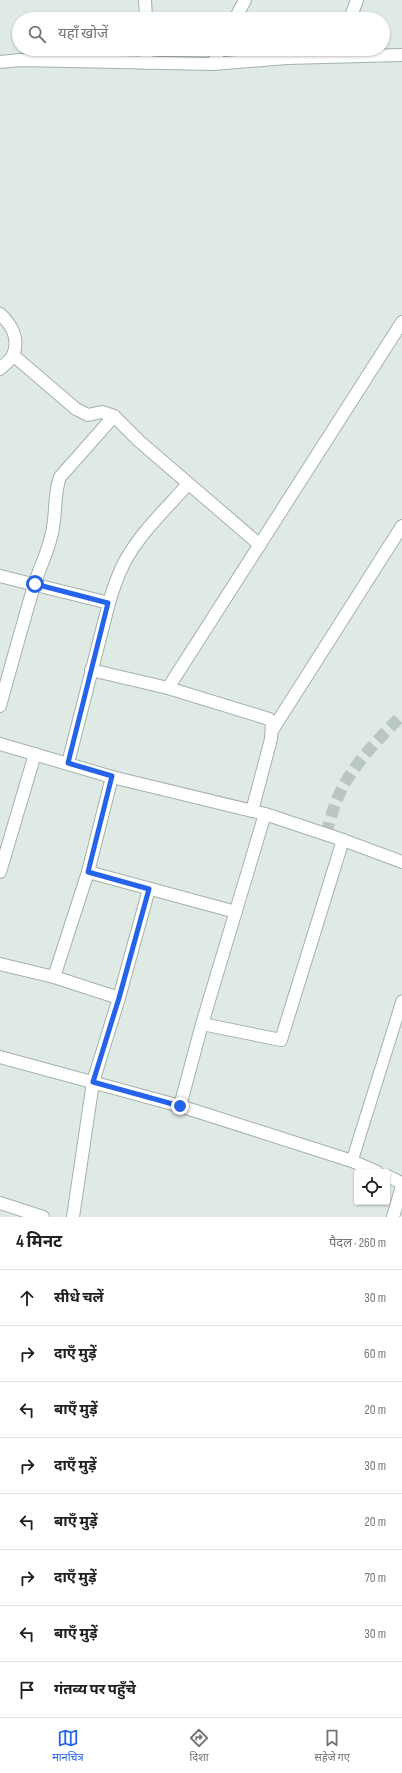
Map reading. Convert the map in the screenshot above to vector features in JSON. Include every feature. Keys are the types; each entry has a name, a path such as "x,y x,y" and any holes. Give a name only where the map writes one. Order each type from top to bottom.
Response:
{"street":[{"path":"145,0 146,12"},
{"path":"239,12 245,0"},
{"path":"353,12 357,0"},
{"path":"390,54 402,55"},
{"path":"147,56 147,62"},
{"path":"213,64 217,56"},
{"path":"0,62 20,60 213,64 298,56"},
{"path":"0,314 12,328 16,342 13,355 0,369"},
{"path":"168,688 402,322"},
{"path":"13,355 76,409 88,415 102,412 114,416 139,441 260,545"},
{"path":"0,706 35,584 52,536 55,521 55,489 60,477 114,416"},
{"path":"68,763 108,603 125,562 137,543 188,484"},
{"path":"252,811 273,729 402,526"},
{"path":"0,576 108,603"},
{"path":"91,670 168,688 263,716 269,719 272,723 273,729"},
{"path":"0,744 112,776 265,814 343,840 402,862"},
{"path":"0,872 4,843 35,754"},
{"path":"54,977 88,872 112,776"},
{"path":"180,1106 202,1024 265,814"},
{"path":"202,1024 280,1040 343,840"},
{"path":"88,872 236,912"},
{"path":"73,1217 93,1082 119,998 149,889"},
{"path":"0,964 54,977 119,998"},
{"path":"0,1057 180,1106 352,1161 370,1169"},
{"path":"390,1177 402,1182"},
{"path":"393,1217 402,1186"},
{"path":"0,1203 43,1217"}],"lane":[{"path":"352,1161 402,1001"}],"tunnel":[{"path":"326,834 336,802 348,778 364,756 402,715"}],"route":[{"path":"35,584 108,603 68,763 112,776 88,872 149,889 119,998 93,1082 180,1106"}]}
